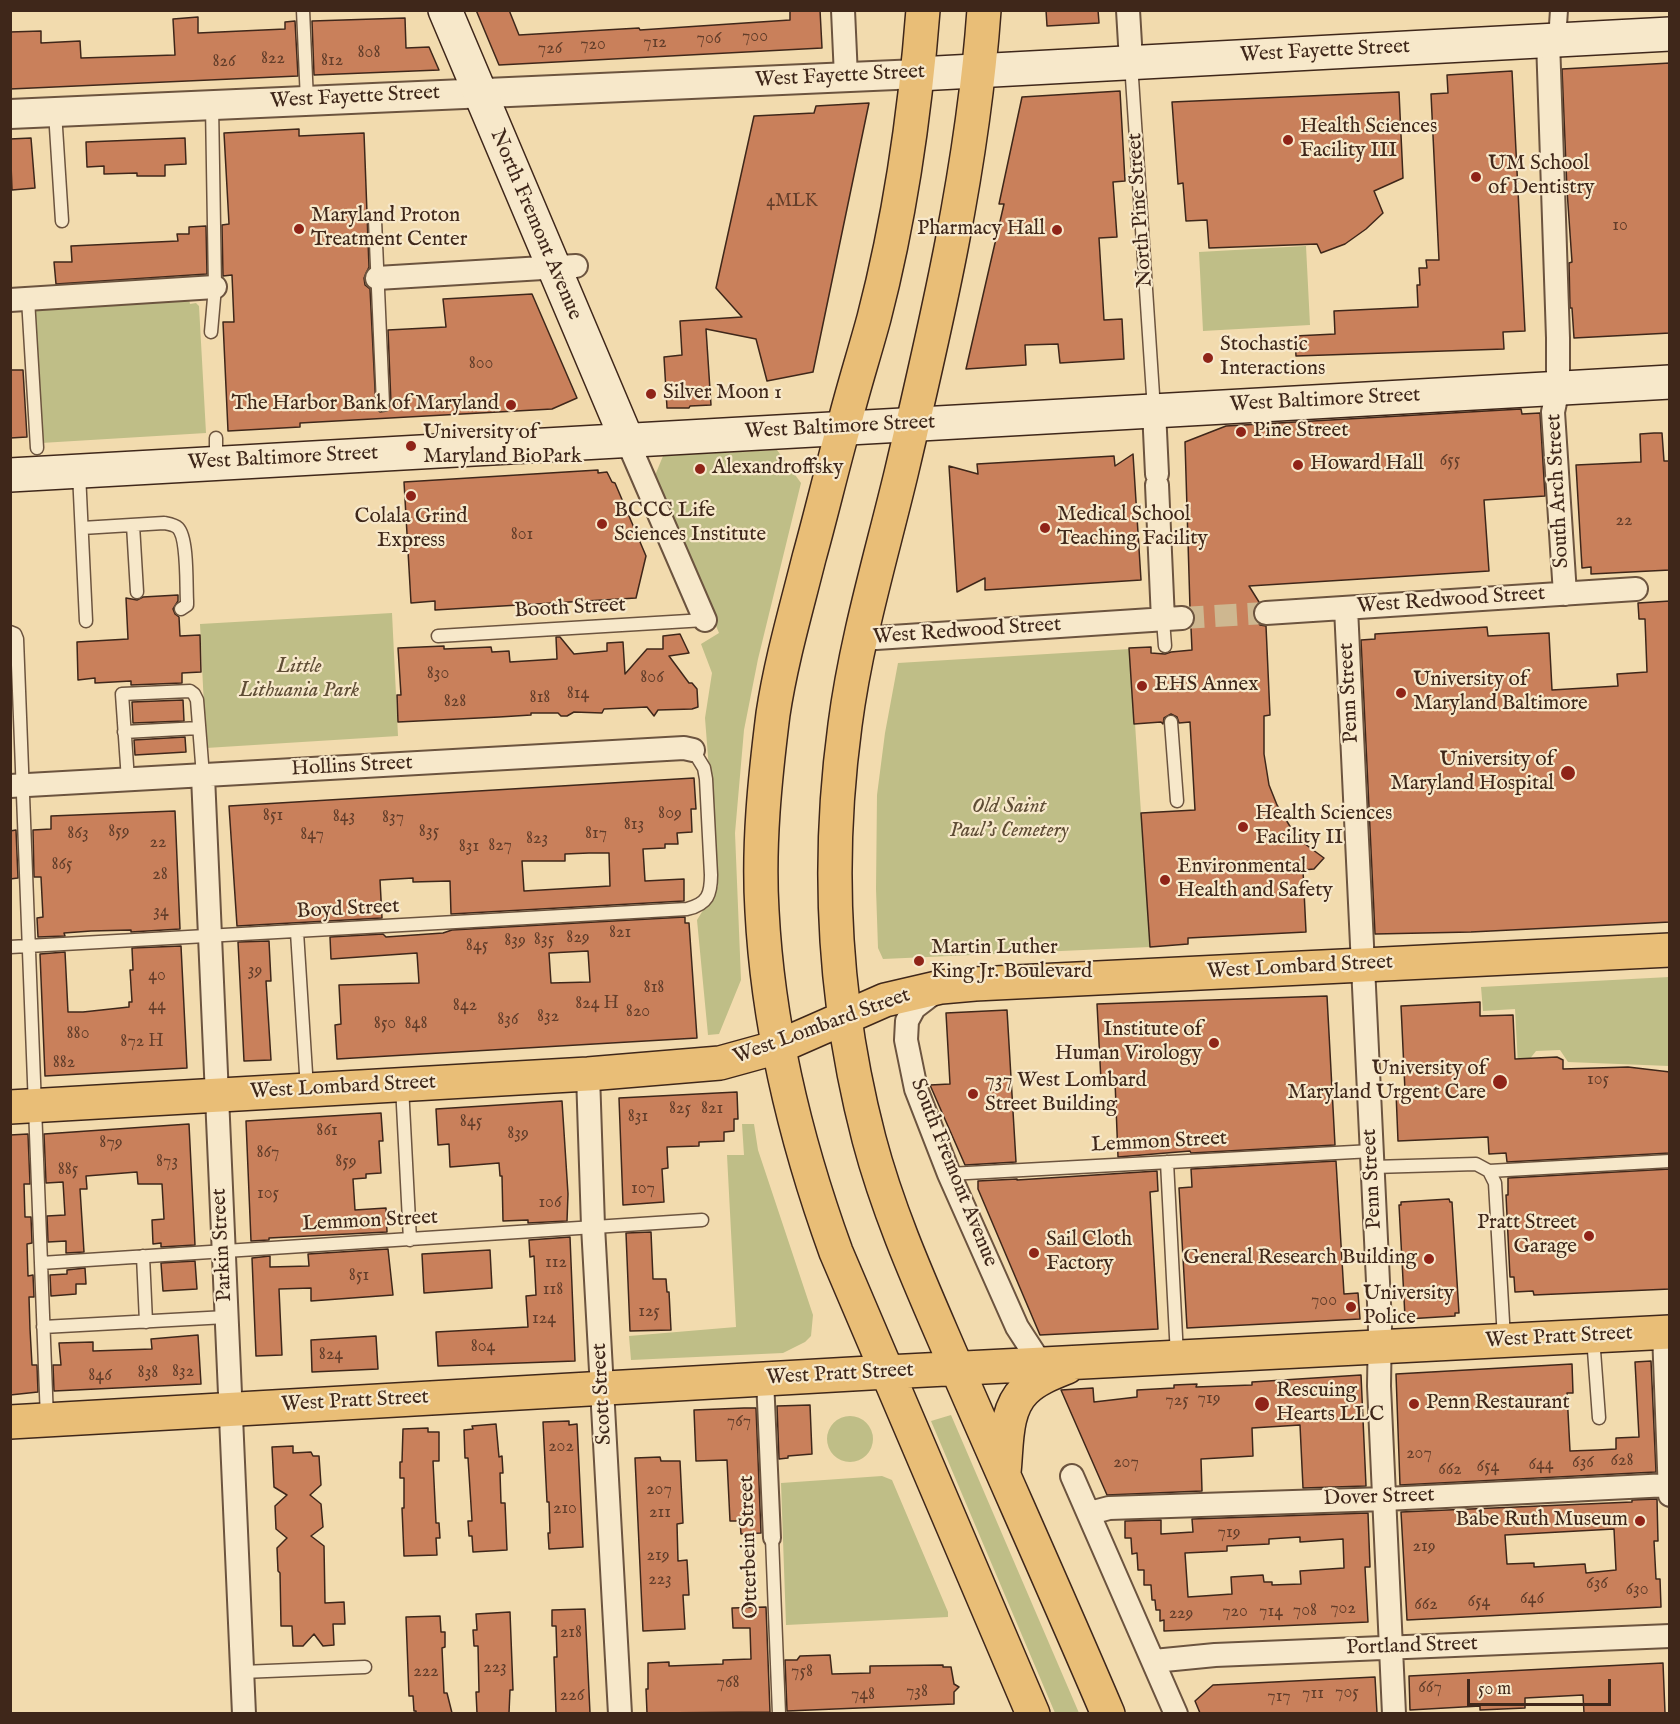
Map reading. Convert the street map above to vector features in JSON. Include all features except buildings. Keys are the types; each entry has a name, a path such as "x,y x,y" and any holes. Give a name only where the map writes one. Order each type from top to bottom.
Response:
{"main road":[{"name":"North Fremont Avenue","path":"444,10 479,93 565,267 627,440"},
{"path":"923,10 918,74 892,241 788,638 774,710 762,836 761,908 768,985 778,1047 818,1205 1033,1713"},
{"path":"984,10 979,70 956,224 861,639 845,723 834,840 833,906 837,958 856,1086 880,1177 901,1236 957,1368 1108,1713"},
{"name":"West Fayette Street","path":"918,74 1131,62 1555,30 1670,34"},
{"name":"West Baltimore Street","path":"10,475 79,471 216,450 627,440 1670,382"},
{"name":"West Lombard Street","path":"23,1107 588,1074 720,1063 778,1047 885,1000 941,987 1670,950"},
{"path":"720,1063 768,1083 792,1106"},
{"name":"West Pratt Street","path":"10,1422 765,1378 1667,1332"},
{"path":"1004,1477 1008,1425 1014,1407 1024,1391 1041,1378 1078,1362"}],"street":[{"path":"843,10 846,77"},
{"name":"North Pine Street","path":"1128,10 1131,62"},
{"name":"South Arch Street","path":"1555,30 1558,388 1553,412 1564,594"},
{"name":"West Fayette Street","path":"10,114 918,74"},
{"path":"377,278 565,267"},
{"path":"20,300 215,287"},
{"path":"1154,410 1157,480 1173,619"},
{"path":"627,440 705,620"},
{"name":"West Redwood Street","path":"1266,613 1636,589"},
{"name":"Penn Street","path":"1346,608 1381,1347 1379,1386 1394,1713"},
{"name":"West Redwood Street","path":"861,639 1173,619"},
{"name":"Hollins Street","path":"17,786 672,749 693,750"},
{"name":"Parkin Street","path":"203,776 244,1713"},
{"name":"South Fremont Avenue","path":"941,987 914,1008 908,1016 905,1033 916,1089 949,1174 1017,1327 1041,1364"},
{"name":"Scott Street","path":"588,1074 620,1713"},
{"path":"1667,1332 1670,1495"},
{"name":"Otterbein Street","path":"765,1378 772,1538"},
{"path":"1072,1476 1176,1713"},
{"name":"Dover Street","path":"1089,1513 1109,1508 1669,1485"},
{"name":"Portland Street","path":"1154,1660 1215,1655 1670,1636"}],"lane":[{"path":"303,10 308,101"},
{"name":"North Pine Street","path":"1131,62 1154,410"},
{"path":"211,332 215,287 212,105"},
{"path":"55,112 62,221"},
{"path":"375,220 383,404"},
{"path":"20,300 37,448"},
{"path":"79,471 86,621"},
{"path":"82,528 165,523 179,529 184,545 187,601 187,605 181,609"},
{"path":"133,525 136,592"},
{"path":"1166,646 1173,619"},
{"name":"Booth Street","path":"438,636 705,620"},
{"path":"13,633 17,639 17,786 29,946 23,1107 40,1263 47,1420"},
{"path":"128,780 122,694 178,691 190,691 197,700 203,776"},
{"path":"1171,722 1177,801"},
{"path":"124,732 199,728"},
{"name":"Boyd Street","path":"10,947 687,909 699,906 707,898 711,886 706,779 704,768 693,750"},
{"path":"297,932 307,1090"},
{"path":"402,1085 410,1240"},
{"name":"Lemmon Street","path":"949,1174 1167,1162 1372,1159 1476,1164 1489,1171 1670,1161"},
{"path":"1167,1162 1177,1357"},
{"path":"1489,1171 1494,1183 1504,1340"},
{"name":"Lemmon Street","path":"40,1263 702,1220"},
{"path":"143,1256 146,1322"},
{"path":"43,1327 226,1317"},
{"path":"1593,1336 1599,1418"},
{"name":"Otterbein Street","path":"772,1538 779,1713"},
{"path":"242,1672 365,1667"}],"green space":[{"path":"1306,246 1310,325 1203,331 1199,252"},
{"path":"189,299 190,304 196,303 199,306 206,433 41,443 35,308"},
{"path":"777,450 801,483 758,659 744,730 735,833 741,980 719,1034 708,1035 697,920 718,886 705,718 712,673 701,644 719,633 654,478 663,456"},
{"name":"Little Lithuania Park","path":"392,613 398,736 206,748 200,624"},
{"name":"Old Saint Paul's Cemetery","path":"1130,649 1150,947 883,959 878,948 877,795 885,733 898,663"},
{"path":"1669,977 1669,1066 1568,1062 1560,1050 1536,1051 1529,1060 1518,1066 1515,1009 1483,1011 1481,987"},
{"path":"742,1124 754,1124 758,1150 813,1315 811,1336 805,1342 783,1353 631,1360 629,1336 736,1327 727,1155 744,1155"},
{"path":"951,1415 1079,1713 1055,1713 931,1421"},
{"path":"850,1416 859,1417 866,1423 872,1430 872,1448 866,1455 859,1461 850,1462 841,1461 834,1455 828,1448 827,1439 828,1430 834,1423 841,1417"},
{"path":"882,1476 892,1480 948,1612 948,1617 786,1625 781,1483"}],"tunnel":[{"path":"1182,618 1266,613"}],"place":[{"name":"Health Sciences Facility III","path":"1288,140"},
{"name":"UM School of Dentistry","path":"1476,177"},
{"name":"Maryland Proton Treatment Center","path":"299,229"},
{"name":"Pharmacy Hall","path":"1057,230"},
{"name":"Stochastic Interactions","path":"1208,358"},
{"name":"Silver Moon 1","path":"651,394"},
{"name":"The Harbor Bank of Maryland","path":"511,405"},
{"name":"Pine Street","path":"1241,432"},
{"name":"University of Maryland BioPark","path":"411,446"},
{"name":"Howard Hall","path":"1298,465"},
{"name":"Alexandroffsky","path":"700,469"},
{"name":"Colala Grind Express","path":"411,496"},
{"name":"BCCC Life Sciences Institute","path":"602,524"},
{"name":"Medical School Teaching Facility","path":"1045,528"},
{"name":"EHS Annex","path":"1142,686"},
{"name":"University of Maryland Baltimore","path":"1401,693"},
{"name":"University of Maryland Hospital","path":"1568,773"},
{"name":"Health Sciences Facility II","path":"1243,827"},
{"name":"Environmental Health and Safety","path":"1165,880"},
{"name":"Martin Luther King Jr. Boulevard","path":"919,961"},
{"name":"Institute of Human Virology","path":"1214,1043"},
{"name":"University of Maryland Urgent Care","path":"1500,1082"},
{"name":"737 West Lombard Street Building","path":"973,1094"},
{"name":"Pratt Street Garage","path":"1589,1236"},
{"name":"Sail Cloth Factory","path":"1034,1253"},
{"name":"General Research Building","path":"1429,1259"},
{"name":"University Police","path":"1351,1307"},
{"name":"Rescuing Hearts LLC","path":"1262,1404"},
{"name":"Penn Restaurant","path":"1414,1404"},
{"name":"Babe Ruth Museum","path":"1640,1521"}]}
